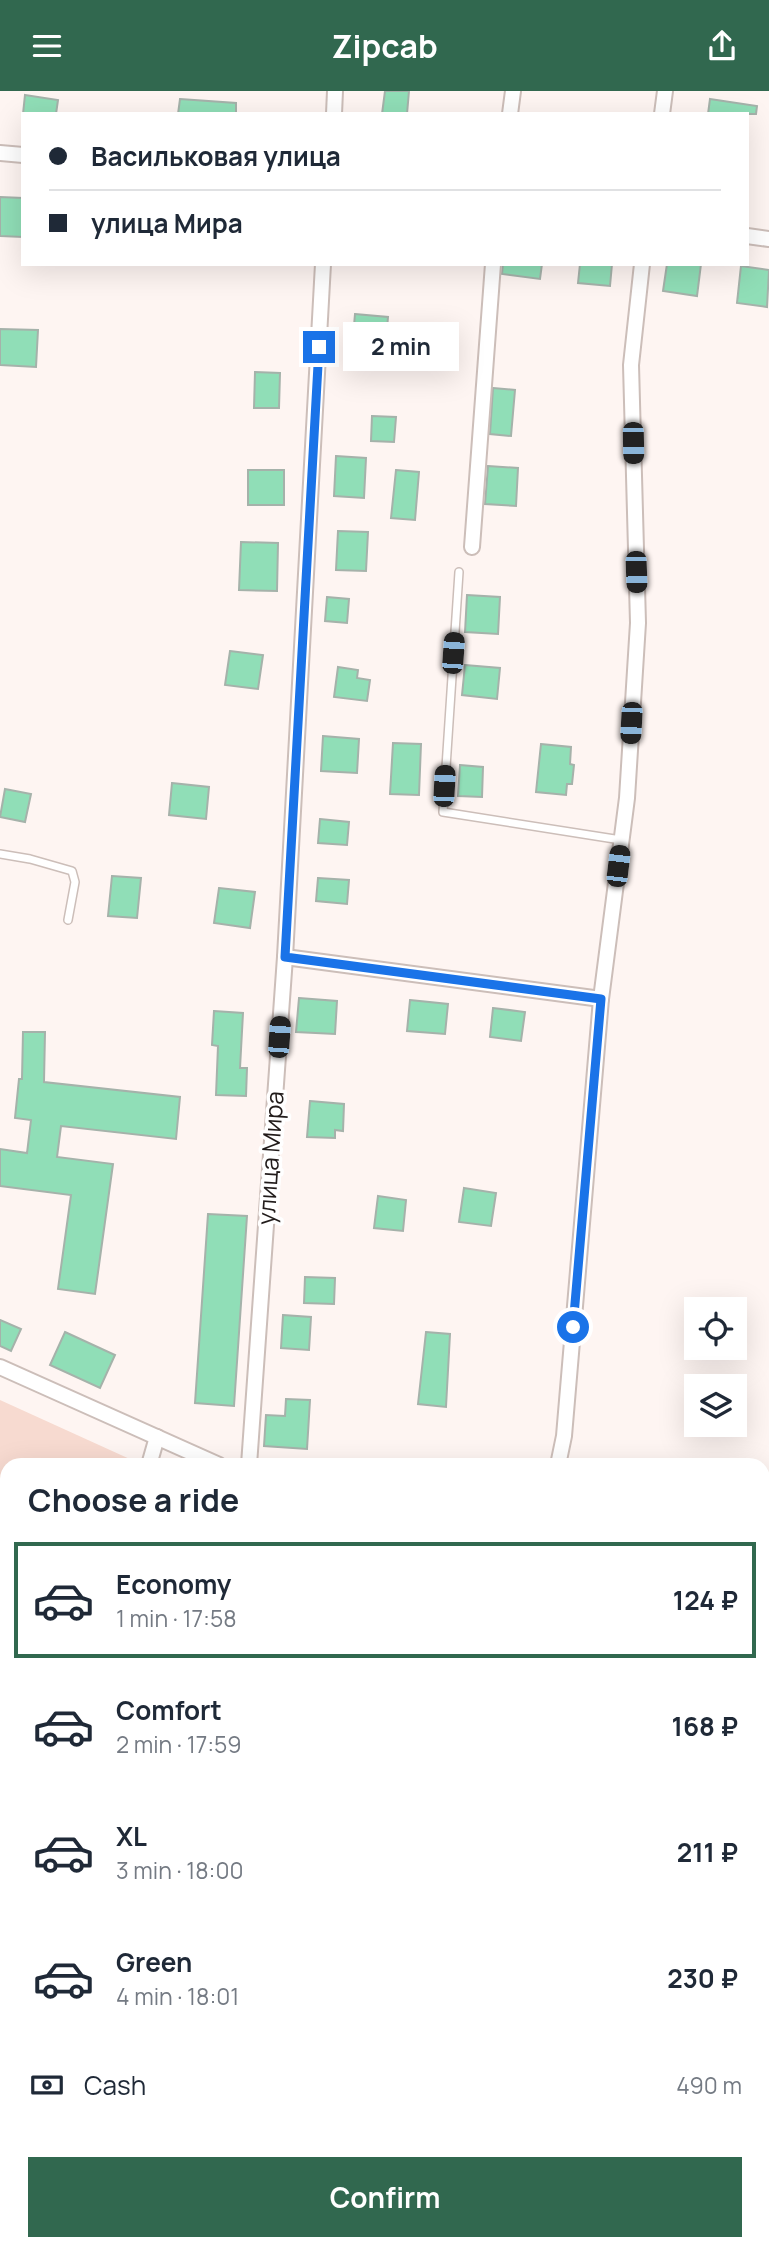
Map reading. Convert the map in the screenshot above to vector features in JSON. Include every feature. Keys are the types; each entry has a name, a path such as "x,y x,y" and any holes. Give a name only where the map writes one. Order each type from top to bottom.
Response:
{"street":[{"path":"334,112 335,91"},
{"path":"510,112 513,91"},
{"path":"662,112 665,91"},
{"path":"0,153 21,155"},
{"path":"749,236 769,239"},
{"name":"улица Мира","path":"249,1458 285,957 323,266"},
{"path":"472,547 493,266"},
{"path":"559,1458 564,1436 601,999 627,797 638,623 631,365 642,266"},
{"path":"285,957 601,999"},
{"path":"0,1367 204,1458"},
{"path":"151,1458 158,1437"}],"lane":[{"path":"459,572 443,812 621,840"},
{"path":"0,854 72,871 75,882 68,920"}],"shaded area":[{"path":"0,1400 128,1458 0,1458"}],"building":[{"path":"385,91 409,91 407,112 382,112"},
{"path":"25,95 58,100 56,112 23,112"},
{"path":"180,99 236,103 236,112 178,112"},
{"path":"710,99 757,106 756,114 708,112"},
{"path":"0,197 21,198 21,237 0,236"},
{"path":"503,266 542,266 540,279 502,274"},
{"path":"580,266 612,266 610,286 578,283"},
{"path":"667,266 701,266 697,296 663,291"},
{"path":"741,266 769,270 767,307 737,303"},
{"path":"355,314 388,317 385,353 352,349"},
{"path":"0,329 38,330 36,367 0,365"},
{"path":"255,372 280,373 279,408 254,408"},
{"path":"493,388 515,390 511,436 490,434"},
{"path":"372,416 396,417 394,442 371,441"},
{"path":"336,456 366,458 364,498 334,496"},
{"path":"488,466 518,468 516,506 485,504"},
{"path":"248,470 284,470 284,505 248,505"},
{"path":"396,470 419,472 415,520 391,518"},
{"path":"338,531 368,532 366,571 336,570"},
{"path":"241,542 278,543 277,591 239,590"},
{"path":"467,595 500,597 498,634 465,632"},
{"path":"327,597 349,599 347,623 325,621"},
{"path":"230,651 263,655 258,689 225,685"},
{"path":"465,665 500,668 497,699 462,695"},
{"path":"338,667 358,670 357,678 370,680 367,701 334,697"},
{"path":"323,736 359,739 357,773 321,771"},
{"path":"393,743 421,744 419,795 390,794"},
{"path":"541,744 571,747 570,764 574,765 572,784 567,784 566,795 536,792"},
{"path":"460,765 483,767 482,797 458,796"},
{"path":"172,783 209,787 206,819 169,815"},
{"path":"5,789 31,794 25,822 0,817"},
{"path":"320,819 349,822 347,845 318,843"},
{"path":"112,876 141,878 137,918 108,916"},
{"path":"318,878 349,880 347,904 316,901"},
{"path":"219,888 255,892 250,928 214,923"},
{"path":"299,998 337,1001 335,1034 296,1032"},
{"path":"410,1000 448,1004 445,1034 407,1031"},
{"path":"493,1008 525,1012 521,1041 490,1037"},
{"path":"214,1011 243,1013 240,1068 247,1068 246,1096 216,1095 218,1046 212,1045"},
{"path":"23,1032 45,1032 44,1082 180,1097 176,1139 61,1126 57,1157 113,1164 95,1294 58,1289 71,1195 0,1186 0,1149 27,1153 31,1120 15,1118 19,1079 22,1079"},
{"path":"310,1101 344,1104 343,1131 335,1130 335,1138 307,1137"},
{"path":"464,1188 496,1193 491,1226 459,1222"},
{"path":"378,1196 406,1200 403,1231 374,1228"},
{"path":"208,1214 247,1216 234,1406 195,1403"},
{"path":"305,1277 335,1278 334,1304 304,1303"},
{"path":"283,1315 311,1317 309,1350 281,1348"},
{"path":"0,1320 21,1329 11,1351 0,1346"},
{"path":"65,1332 115,1355 100,1388 50,1365"},
{"path":"426,1332 450,1334 446,1407 418,1404"},
{"path":"286,1399 310,1400 307,1449 264,1446 266,1415 285,1416"}],"route":[{"path":"319,347 285,957 601,999 573,1327"}]}
